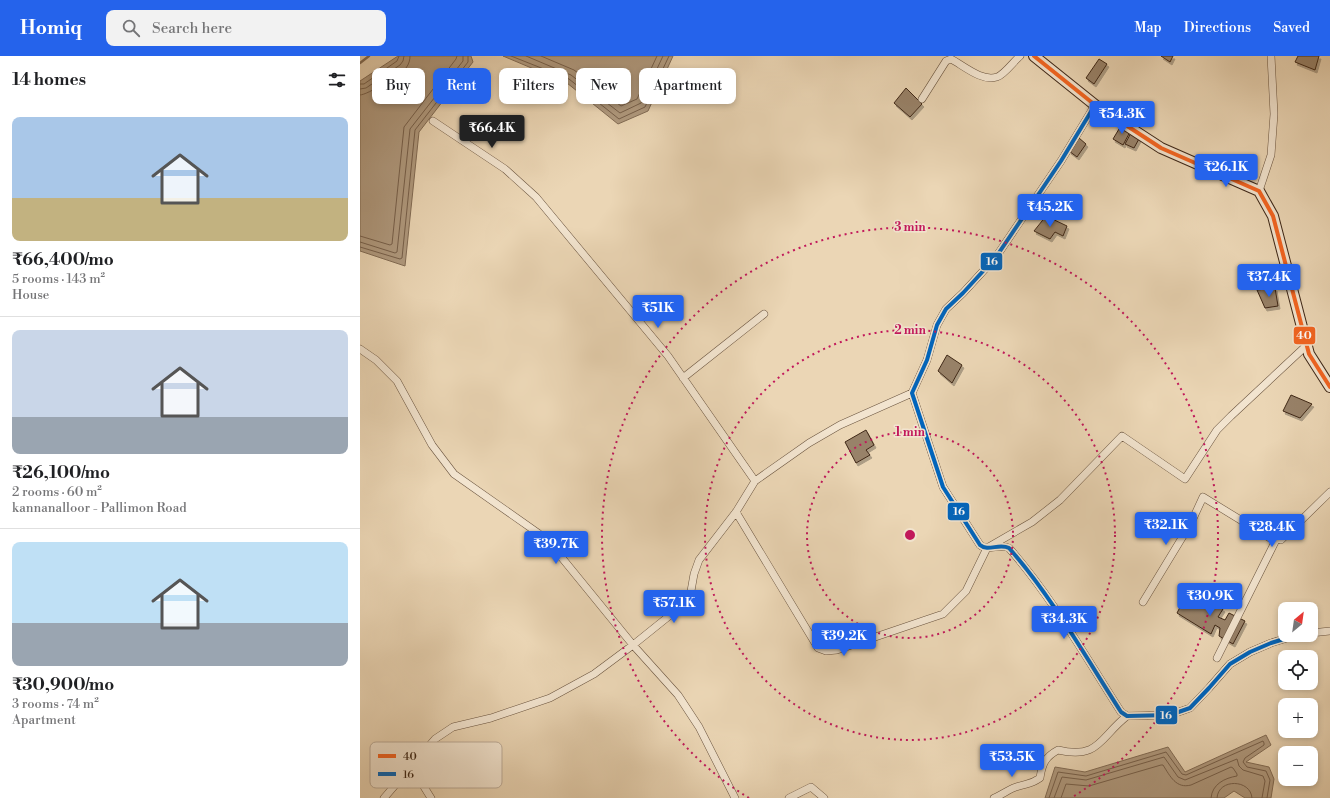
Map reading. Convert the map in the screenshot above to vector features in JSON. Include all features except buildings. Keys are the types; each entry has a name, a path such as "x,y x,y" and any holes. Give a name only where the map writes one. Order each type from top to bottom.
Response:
{"street":[{"path":"922,99 949,59 952,59 981,76 988,78 1000,75 1020,56"},
{"path":"1034,56 1095,105 1161,148 1258,191 1273,216 1309,354 1330,387"},
{"path":"1258,191 1271,155 1274,114 1271,56"},
{"path":"432,742 453,727 491,718 550,698 594,674 684,604 691,591 694,574 700,560 736,512 755,480 809,442 840,425 912,393 927,360 936,325 946,309 996,257 1061,161 1095,105"},
{"path":"433,121 505,169 536,197 668,356 755,480"},
{"path":"683,378 764,314"},
{"path":"736,512 818,648 826,651 837,650 943,614 966,591 987,548 1032,522 1060,500 1122,436 1185,479 1217,430 1306,345"},
{"path":"360,349 376,360 397,381 432,445 454,474 549,542 633,645 678,695 699,727 735,798"},
{"path":"912,393 943,487 980,545 987,548 1001,545 1005,546 1009,548 1026,567 1046,595 1121,712 1127,716 1170,715 1190,708 1230,664 1250,652 1278,640"},
{"path":"1143,602 1191,523 1203,497 1270,538 1281,540 1330,492"},
{"path":"1217,658 1276,540"},
{"path":"1318,632 1330,631"},
{"path":"994,798 1016,787 1030,784 1040,778 1042,767 1049,755 1058,750 1072,753 1085,752 1095,748 1106,738 1119,722 1127,716"},
{"path":"789,798 811,787 824,798"},
{"path":"384,798 392,788"},
{"path":"425,788 431,798"}],"water":[{"path":"398,56 471,56 473,62 468,68 433,68 433,104 441,104 419,132 405,266 360,251 360,81 372,73 372,104 425,104 425,68 380,68"},
{"path":"503,56 673,56 668,68 639,68 639,104 651,104 648,111 618,124 593,104 631,104 631,68 576,68 576,90 568,84 568,68 531,68"},
{"path":"1266,735 1271,745 1246,762 1269,767 1274,779 1271,798 1245,798 1234,791 1224,798 1045,798 1055,767 1085,772 1168,747 1185,772"}],"waterway":[{"path":"360,63 369,56"}],"transit line":[{"name":"40","path":"1034,56 1095,105 1161,148 1259,191 1273,216 1309,354 1330,387"},
{"name":"16","path":"1095,105 1061,161 996,257 946,309 937,325 927,360 912,393 943,487 980,545 986,548 1001,546 1009,548 1025,567 1068,627 1121,712 1127,716 1170,715 1190,708 1230,664 1250,652 1278,641"}]}
